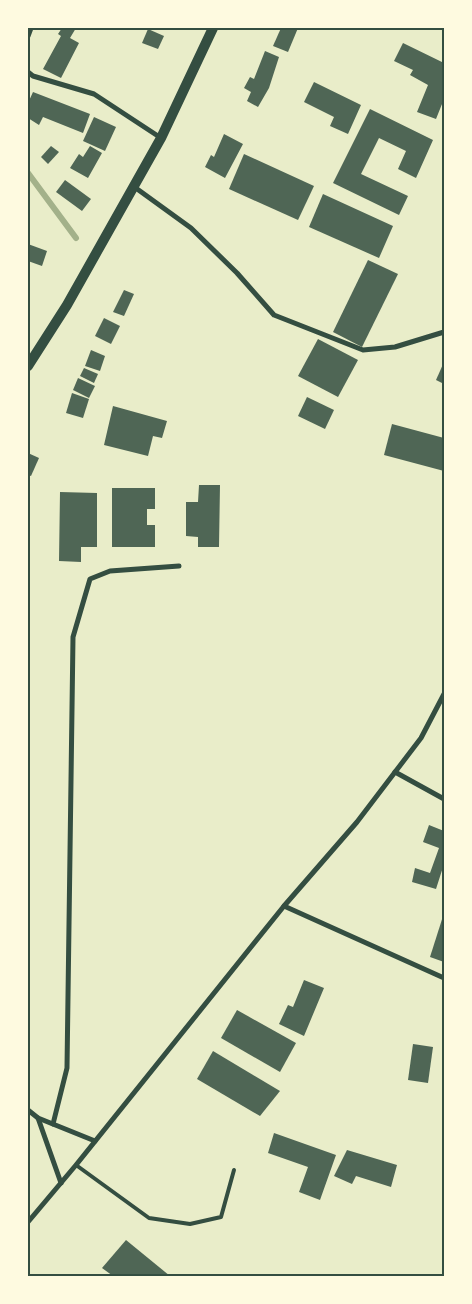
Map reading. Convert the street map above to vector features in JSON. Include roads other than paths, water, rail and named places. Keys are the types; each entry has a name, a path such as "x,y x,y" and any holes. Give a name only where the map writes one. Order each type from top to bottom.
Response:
{"main road":[{"path":"28,366 67,305 161,138 213,28"}],"street":[{"path":"28,36 31,28"},
{"path":"28,72 33,76 94,94 161,138"},
{"path":"133,186 191,228 237,273 274,315 363,350 395,347 444,332"},
{"path":"53,1124 67,1068 73,636 90,579 110,571 179,566"},
{"path":"28,1222 62,1183 284,906 357,822 421,738 444,694"},
{"path":"395,772 444,799"},
{"path":"284,906 444,978"},
{"path":"28,1110 38,1118 95,1141"},
{"path":"38,1118 62,1183"}],"lane":[{"path":"76,1165 149,1218 190,1224 221,1217 234,1170"}],"waterway":[{"path":"28,173 76,238"}]}
